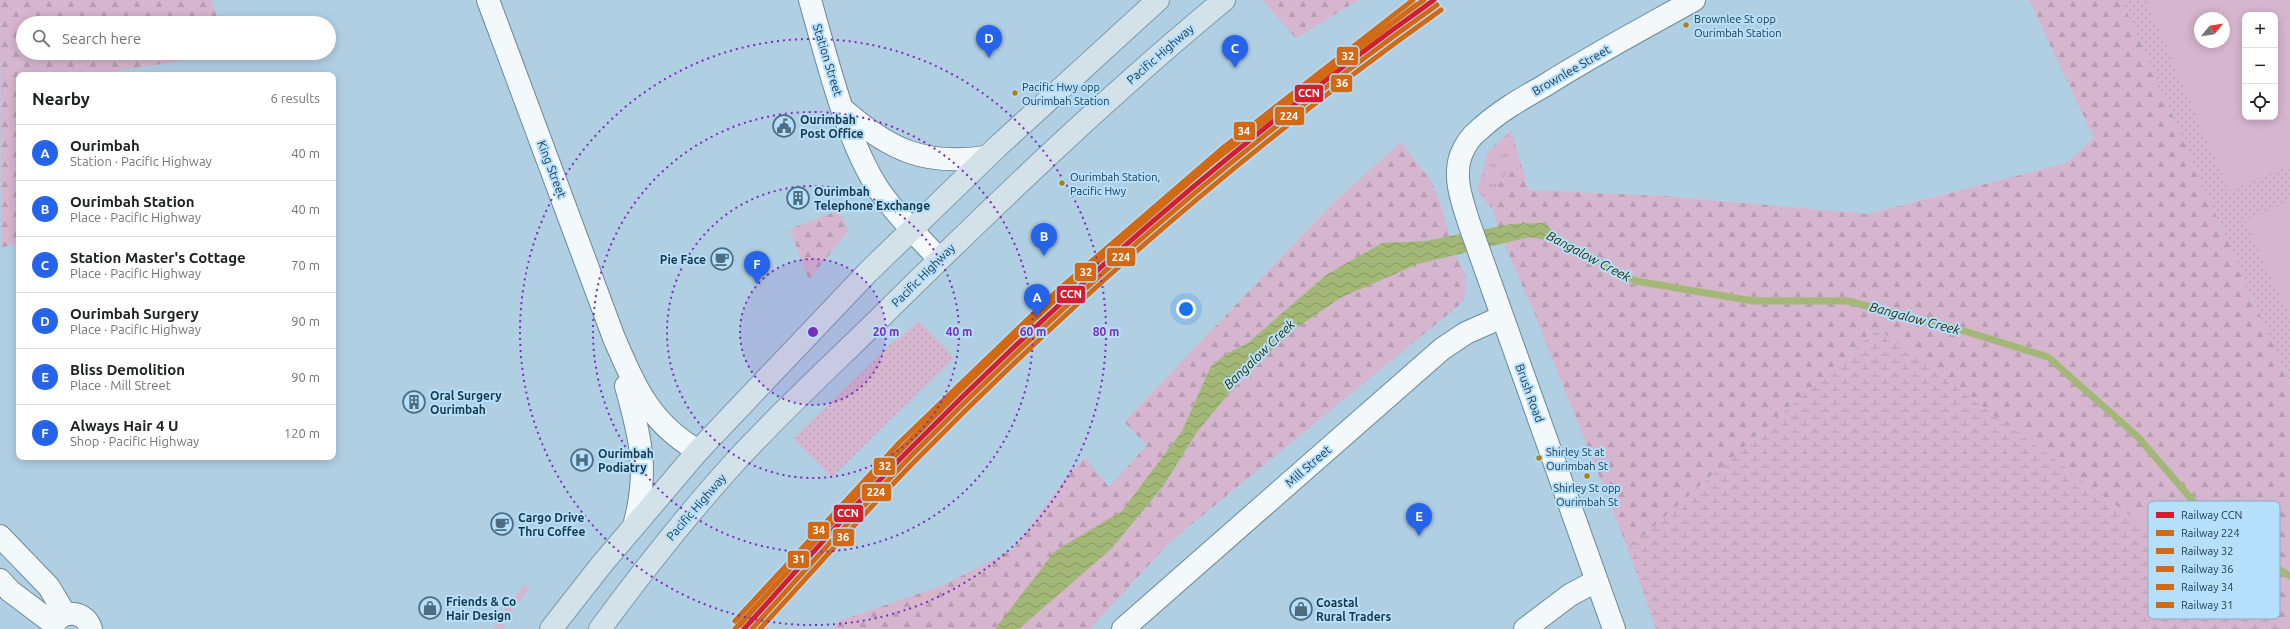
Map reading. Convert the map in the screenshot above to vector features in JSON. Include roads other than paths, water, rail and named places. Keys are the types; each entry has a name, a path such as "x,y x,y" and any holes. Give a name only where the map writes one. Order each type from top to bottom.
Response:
{"main road":[{"path":"551,629 634,526 698,451 868,272 986,157 1158,0"},
{"name":"Pacific Highway","path":"600,629 643,570 736,461 939,260 1142,68 1224,0"}],"street":[{"name":"King Street","path":"488,0 614,338 647,407 670,432 698,451"},
{"name":"Station Street","path":"810,0 844,110 863,161 874,181 911,229 939,260"},
{"name":"Brownlee Street","path":"1461,155 1468,142 1477,131 1504,110 1560,75 1694,0"},
{"path":"844,110 867,130 904,152 938,160 954,161 986,157"},
{"name":"Brush Road","path":"1461,155 1458,170 1459,187 1469,223 1614,629"},
{"name":"Mill Street","path":"1124,629 1442,349 1466,333 1502,317"},
{"name":"King Street","path":"614,338 643,454 642,490 634,526"},
{"path":"0,536 50,587 57,623"},
{"path":"0,580 10,591 57,623"},
{"path":"1525,629 1570,595 1596,581"},
{"path":"57,623 77,614 82,616 91,629"}],"water":[{"path":"1544,223 1569,245 1530,237 1418,264 1340,298 1288,334 1236,385 1197,432 1164,485 1112,548 1019,629 995,629 1055,551 1122,511 1182,431 1211,366 1228,353 1248,343 1326,275 1382,243 1426,241 1511,224"}],"waterway":[{"name":"Bangalow Creek","path":"1561,241 1636,281 1753,301 1848,301 1961,330 2048,357 2138,437 2193,501"},
{"name":"Bangalow Creek","path":"2280,570 2290,576"}],"rail line":[{"name":"34","path":"735,621 900,442 1058,290 1224,147 1413,0"},
{"name":"32","path":"740,625 862,490 964,386 1089,269 1220,156 1355,50 1424,0"},
{"name":"CCN","path":"744,629 846,515 888,471 971,388 1097,270 1162,213 1296,103 1434,0"},
{"name":"31","path":"735,629 887,463 970,379 1056,298 1210,164 1416,5"},
{"name":"224","path":"752,629 913,454 1037,333 1101,275 1232,162 1299,108 1437,5"},
{"name":"36","path":"760,629 857,522 917,459 1040,338 1104,280 1235,167 1371,61 1441,10"}],"place":[{"name":"Brownlee St opp Ourimbah Station","path":"1686,25"},
{"name":"Ourimbah Surgery","path":"989,58"},
{"name":"Station Master's Cottage","path":"1235,68"},
{"name":"Pacific Hwy opp Ourimbah Station","path":"1015,93"},
{"name":"Ourimbah Post Office","path":"784,126"},
{"name":"Ourimbah Station, Pacific Hwy","path":"1062,183"},
{"name":"Ourimbah Telephone Exchange","path":"798,198"},
{"name":"Ourimbah Station","path":"1044,256"},
{"name":"Pie Face","path":"722,259"},
{"name":"Always Hair 4 U","path":"757,284"},
{"name":"Ourimbah","path":"1037,317"},
{"name":"Oral Surgery Ourimbah","path":"414,402"},
{"name":"Shirley St at Ourimbah St","path":"1539,458"},
{"name":"Ourimbah Podiatry","path":"582,460"},
{"name":"Shirley St opp Ourimbah St","path":"1587,476"},
{"name":"Cargo Drive Thru Coffee","path":"502,524"},
{"name":"Bliss Demolition","path":"1419,536"},
{"name":"Friends & Co Hair Design","path":"430,608"},
{"name":"Coastal Rural Traders","path":"1301,609"}]}
